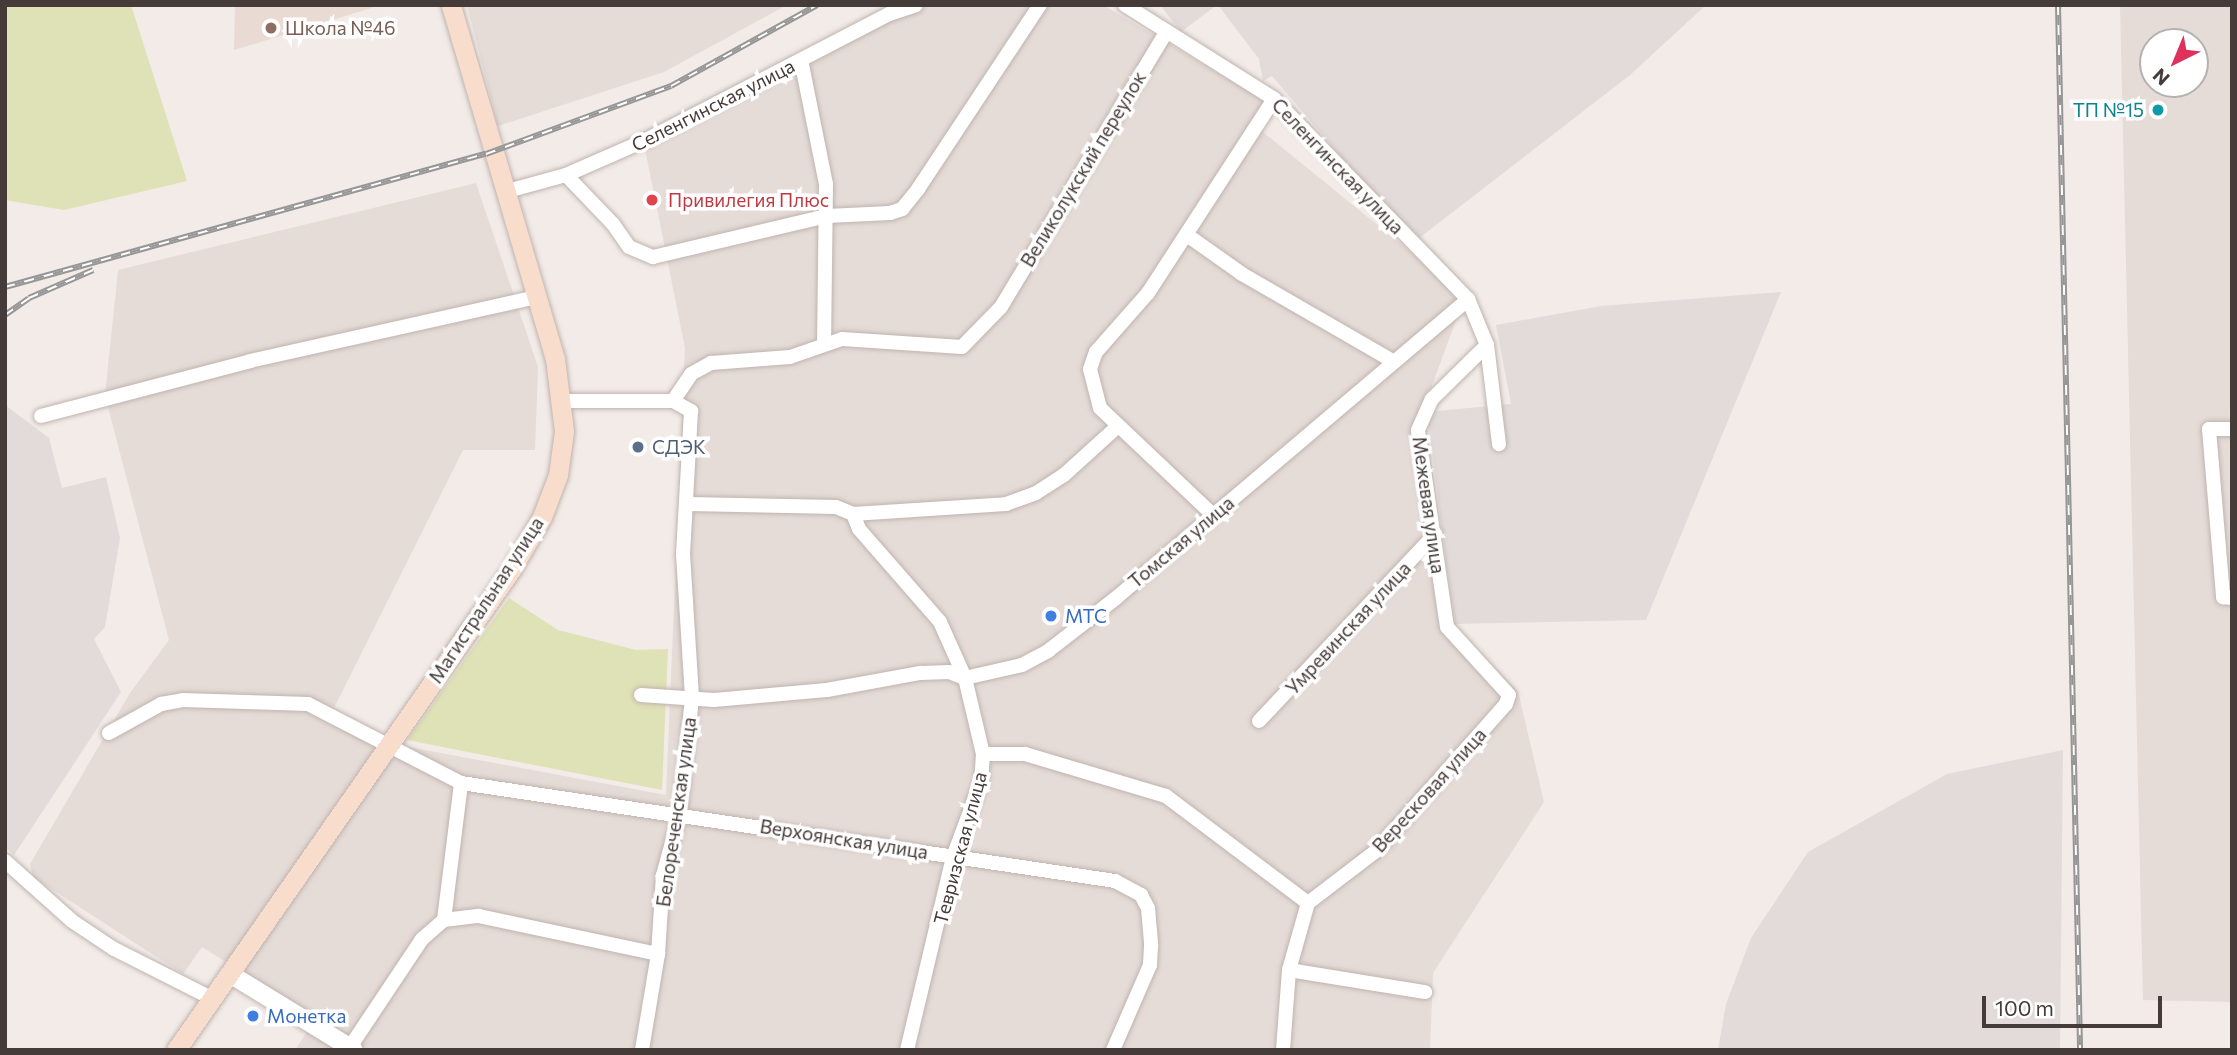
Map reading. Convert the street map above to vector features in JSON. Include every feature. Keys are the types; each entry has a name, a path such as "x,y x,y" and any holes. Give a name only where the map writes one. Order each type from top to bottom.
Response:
{"main road":[{"name":"Магистральная улица","path":"176,1050 542,517 560,460 562,401 537,297 451,5"}],"street":[{"name":"Селенгинская улица","path":"504,192 566,175 648,139 889,14 916,5"},
{"path":"566,175 613,224 629,247 653,257 827,216 902,209 1040,5"},
{"name":"Селенгинская улица","path":"1125,5 1274,99 1468,299"},
{"name":"Великолукский переулок","path":"824,343 884,338 962,347 1001,307 1166,32"},
{"path":"562,401 673,401 700,365 790,357 824,343 826,184 802,60"},
{"path":"1212,514 1117,427 1100,408 1093,392 1090,369 1096,352 1148,293 1274,99"},
{"path":"1187,234 1242,274 1391,360"},
{"path":"41,416 250,361 537,297"},
{"path":"1468,299 1487,345 1499,444"},
{"name":"Томская улица","path":"642,695 714,700 827,690 920,673 949,672 965,678 1022,665 1048,651 1391,360 1468,299"},
{"name":"Межевая улица","path":"1441,607 1435,534 1418,430 1421,416 1487,345"},
{"name":"Белореченская улица","path":"643,1050 658,954 663,875 680,813 692,698 683,554 689,504 691,411 673,401"},
{"path":"689,504 836,507 853,514 1006,504 1036,493 1064,475 1117,427"},
{"path":"2232,429 2209,429 2223,597 2232,598"},
{"name":"Тевризская улица","path":"853,514 859,529 940,622 965,678 983,754 981,782 953,857 907,1050"},
{"name":"Умревинская улица","path":"1259,721 1435,534"},
{"name":"Вересковая улица","path":"1308,903 1376,852 1506,704 1509,695 1503,685 1459,644 1447,627 1441,607"},
{"path":"109,733 161,704 183,700 281,701 327,712 389,743"},
{"name":"Верхоянская улица","path":"389,743 419,765 461,783 680,813 953,857 1074,872 1115,881 1141,895 1149,908 1150,965 1113,1050"},
{"path":"983,754 1026,754 1166,796 1209,834 1308,903 1289,970 1283,1050"},
{"path":"444,920 461,783"},
{"path":"5,861 82,928 211,998"},
{"path":"230,974 352,1049 422,939 444,920 479,916 658,954"},
{"path":"1289,970 1425,992"}],"shaded area":[{"name":"Школа №46","path":"235,5 381,5 234,50"},
{"path":"467,5 787,5 664,72 498,126"},
{"path":"921,5 1103,5 1267,102 1258,128 1465,296 1424,407 1452,624 1518,691 1544,802 1433,973 1430,1050 295,1050 316,1018 202,947 183,974 33,877 30,864 130,693 169,640 105,396 118,270 476,183 538,367 535,450 463,450 333,710 398,745 666,795 685,348 644,144"},
{"path":"1160,5 1217,5 1181,32"},
{"path":"1218,5 1706,5 1630,75 1414,242 1272,76 1263,81 1259,59"},
{"path":"2120,5 2232,5 2232,1002 2143,1000"},
{"path":"1781,292 1646,620 1454,624 1427,412 1511,404 1496,325 1601,306"},
{"path":"5,405 49,438 62,488 106,477 120,538 105,627 94,639 121,692 14,855 5,847"},
{"path":"2063,750 2060,1050 1718,1050 1726,1004 1751,938 1808,852 1947,774"}],"green space":[{"path":"5,5 131,5 187,181 64,210 5,200"},
{"path":"509,598 558,630 636,650 668,649 662,790 407,740"}],"railway":[{"path":"5,287 486,154 671,86 817,5"},
{"path":"2058,5 2080,1050"},
{"path":"5,315 29,298 93,270"}],"place":[{"name":"Школа №46","path":"271,28"},
{"name":"ТП №15","path":"2158,110"},
{"name":"Привилегия Плюс","path":"652,200"},
{"name":"СДЭК","path":"638,447"},
{"name":"МТС","path":"1051,616"},
{"name":"Монетка","path":"253,1016"}]}
